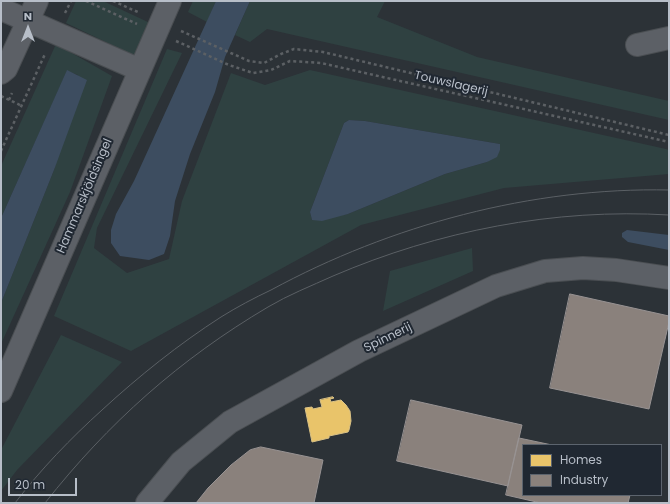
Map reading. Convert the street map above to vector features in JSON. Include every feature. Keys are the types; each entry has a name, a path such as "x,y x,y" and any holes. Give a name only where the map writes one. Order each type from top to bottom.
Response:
{"street":[{"path":"1,73 6,69 37,1"},
{"name":"Hammarskjöldsingel","path":"1,391 170,1"},
{"path":"1,9 140,70"},
{"path":"637,45 669,38"},
{"name":"Spinnerij","path":"146,503 181,462 230,422 359,351 496,286 545,271 583,268 616,270 669,278"}],"path":[{"path":"1,151 55,33"},
{"path":"189,35 249,61 264,63 294,49 323,52 669,135"},
{"name":"Touwslagerij","path":"184,45 229,65 252,73 271,70 290,61 321,64 669,142"},
{"path":"1,96 22,106"}],"shaded area":[{"path":"76,1 103,1 150,23 135,56 66,23"},
{"path":"193,1 216,1 207,22 188,12"},
{"path":"250,1 385,1 377,17 477,57 669,101 669,120 267,29 250,42 235,35"},
{"path":"56,44 112,76 70,192 1,344 1,303 54,170 78,75 67,71 1,218 1,166"},
{"path":"167,49 182,53 97,228 94,248 127,273 169,259 182,201 231,73 265,85 310,70 669,150 669,174 504,188 361,225 131,351 54,316","holes":["349,120 365,121 500,144 500,150 487,162 445,174 348,214 312,220 310,212 344,123"]},
{"path":"472,248 473,271 383,311 390,271"},
{"path":"61,335 122,362 17,470 1,491 1,450"}],"water":[{"path":"216,1 250,1 225,57 215,92 190,154 175,201 170,236 164,254 149,260 120,256 111,243 111,230 116,214 134,181"},
{"path":"67,70 87,80 54,170 1,303 1,218"},
{"path":"349,120 365,121 500,144 500,150 497,157 487,162 445,174 348,214 322,221 312,220 310,212 344,123"},
{"path":"627,230 669,235 669,250 628,242 622,237 622,233"}],"building: Homes":[{"path":"334,398 330,399 331,402 341,400 350,411 351,421 349,430 348,432 329,436 329,438 312,442 305,408 312,407 313,409 322,407 320,400"}],"building: Industry":[{"path":"570,294 669,316 669,322 649,409 550,388"},
{"path":"411,400 522,425 508,486 397,461"},
{"path":"519,438 547,444 522,444 522,496 630,496 628,503 541,503 506,495"},
{"path":"261,447 323,460 314,503 196,503 208,488 231,465 250,450"}],"tram line":[{"path":"15,503 46,466 79,432 116,397 160,361 205,327 227,313 317,267 414,229 464,214 515,203 566,195 617,191 669,190"},
{"path":"45,503 94,446 147,394 205,348 236,327 276,303 300,291 373,260 414,246 497,226 540,219 583,215 669,215"}]}
